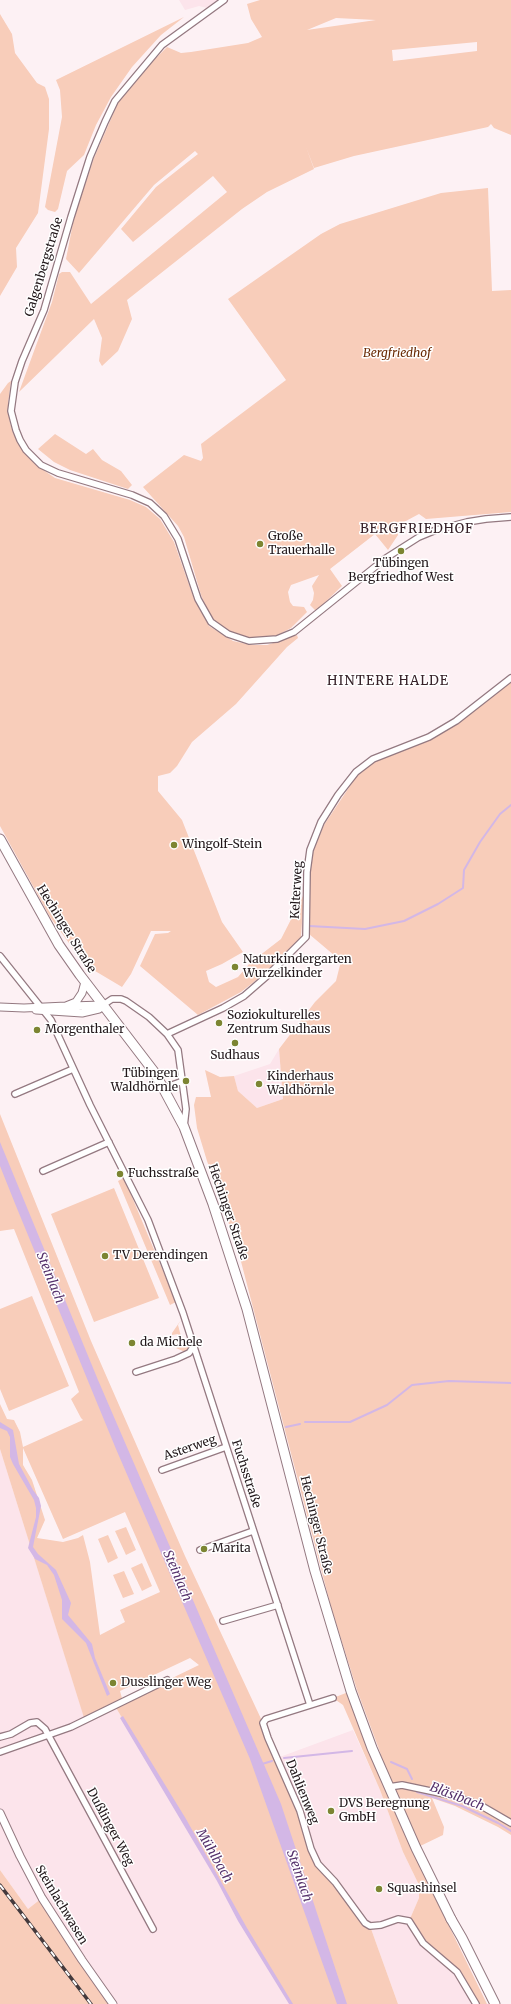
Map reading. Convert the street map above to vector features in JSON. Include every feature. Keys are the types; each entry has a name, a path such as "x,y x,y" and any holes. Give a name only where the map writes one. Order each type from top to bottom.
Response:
{"main road":[{"name":"Hechinger Straße","path":"0,839 52,932 85,982 144,1057 164,1088 184,1127 215,1212 247,1309 313,1564 341,1661 372,1748 450,1919"},
{"path":"450,1919 458,1939 490,2004"},
{"path":"450,1919 462,1938 495,2004"}],"street":[{"name":"Galgenbergstraße","path":"224,0 162,46 115,102 112,108 90,157 44,310 20,368 11,402 14,426 20,440 26,450 41,465 58,473 132,495 150,504 164,516 178,539 198,599 211,622 218,629 238,639 249,641 277,639 294,632 386,558 419,537 436,530 467,522 486,518 511,517"},
{"name":"Kelterweg","path":"167,1034 223,1008 244,996 267,976 306,937 307,872 310,850 322,822 338,795 356,772 373,759 429,737 456,721 511,678"},
{"name":"Fuchsstraße","path":"0,956 51,1020 73,1069 148,1220 194,1346 310,1705"},
{"path":"66,1006 76,1002 82,993 85,982"},
{"name":"Hechinger Straße","path":"103,1005 112,1000 121,999 149,1017 167,1034 178,1050 187,1114 184,1127"},
{"path":"44,1010 66,1006 103,1005"},
{"path":"0,1007 82,1013 99,1009 103,1005"},
{"path":"15,1094 73,1069"},
{"path":"164,1088 183,1081"},
{"path":"43,1171 109,1142"},
{"path":"136,1372 176,1359 189,1353 194,1346"},
{"name":"Asterweg","path":"162,1470 226,1447"},
{"path":"200,1550 253,1531"},
{"path":"223,1621 278,1605"},
{"path":"0,1752 85,1721 167,1680"},
{"name":"Dahlienweg","path":"332,1698 266,1719 263,1723 300,1811 311,1849 318,1864 344,1892 365,1923 370,1926 381,1925 398,1919 409,1921 423,1943 457,1972 476,2004"},
{"path":"0,1737 5,1737 25,1724 34,1722 43,1726 49,1735"},
{"name":"Dußlinger Weg","path":"49,1735 153,1929"},
{"path":"389,1787 402,1785 454,1796 480,1805 511,1823"},
{"name":"Steinlachwasen","path":"0,1813 15,1848 42,1898 113,2004"}],"shaded area":[{"path":"179,0 224,0 211,9 199,6 185,10"},
{"name":"Kinderhaus Waldhörnle","path":"279,1049 283,1099 257,1108 238,1091 234,1076 270,1064"},
{"path":"0,1449 85,1720 115,1706 290,2004 113,2004 42,1898 28,1909 0,1870"},
{"path":"353,1730 380,1790 403,1852 419,1885 419,1898 409,1921 447,1961 476,2004 398,2004 370,1926 318,1864 277,1758"}],"green space":[{"path":"260,0 511,0 511,135 494,128 491,124 488,127 354,156 314,168 306,147 314,169 267,192 242,209 127,300 132,319 118,351 102,366 99,361 102,338 94,319 19,392 52,302 59,274 62,272 70,272 91,304 227,192 213,176 133,242 121,229 156,187 198,154 195,151 154,185 79,273 66,259 74,218 94,158 118,103 167,47 181,53 191,52 248,43 262,37 251,19 247,4","holes":["336,18 376,20 307,30","477,42 477,51 393,61 392,50"]},
{"path":"0,14 12,34 15,53 37,83 45,87 49,99 49,129 38,213 16,248 17,267 0,296"},
{"path":"184,17 161,35 132,67 111,97 96,125 84,155 67,171 58,209 55,212 48,210 45,207 62,117 60,90 56,80"},
{"name":"Bergfriedhof","path":"488,188 492,291 511,290 511,512 426,519 419,514 404,522 397,528 398,535 388,550 375,534 330,569 342,586 316,611 310,605 313,600 314,593 312,586 319,575 291,585 288,592 290,602 293,606 304,607 307,612 291,628 278,635 264,638 248,638 235,635 213,619 208,611 201,595 184,537 178,526 143,487 184,455 201,461 203,458 201,444 286,380 228,299 321,234 340,224 441,193"},
{"path":"11,381 8,403 10,423 13,433 24,452 39,467 55,478 130,500 146,507 160,519 174,542 194,599 209,626 233,641 251,645 267,645 297,635 298,638 287,647 236,704 192,742 177,766 170,773 158,776 158,791 182,820 222,922 243,952 206,971 209,982 216,987 238,977 250,963 281,939 304,894 301,937 264,974 241,992 198,1015 140,966 155,934 168,933 171,931 151,931 131,974 122,987 85,965 50,917 0,826 0,394"},
{"path":"55,434 86,454 93,449 102,460 121,471 132,485 128,489 70,470 54,462 38,449"},
{"path":"511,682 511,1835 455,1806 432,1798 444,1827 443,1835 412,1850 487,2004 476,2004 457,1972 429,1948 409,1921 419,1898 419,1885 403,1852 380,1790 343,1705 333,1698 351,1691 388,1783 380,1752 357,1690 331,1607 238,1250 207,1161 197,1128 194,1105 196,1097 211,1097 205,1070 220,1077 234,1076 238,1091 257,1108 283,1099 279,1049 315,1002 336,981 341,961 309,934 310,872 313,852 324,825 358,774 375,761 431,739 458,722"},
{"path":"0,1114 91,1341 185,1556 263,1723 318,1864 370,1926 398,2004 290,2004 115,1706 85,1721 0,1449 0,1404 7,1419 14,1420 20,1432 23,1447 83,1420 71,1399 79,1392 14,1229 0,1231","holes":["23,1448 63,1539 125,1512 160,1592 120,1610 125,1622 100,1635 90,1562 83,1535 63,1542 37,1538 45,1520 32,1480 23,1465","190,1658 199,1665 123,1702 120,1691"]},
{"path":"124,1178 176,1302 170,1305 118,1181"},
{"name":"TV Derendingen","path":"114,1188 159,1298 94,1322 51,1214"},
{"path":"32,1296 69,1386 9,1411 0,1389 0,1309"},
{"path":"181,1320 178,1325 183,1344 187,1341 190,1346 185,1352 176,1348 182,1346 178,1334 172,1335 172,1333"},
{"path":"126,1527 136,1550 126,1555 115,1531"},
{"path":"108,1535 118,1558 108,1563 98,1539"},
{"path":"142,1563 152,1586 142,1591 131,1568"},
{"path":"124,1571 134,1594 123,1598 113,1575"},
{"path":"0,1870 28,1909 42,1898 113,2004 0,2004"}],"water":[{"name":"Steinlach","path":"0,1142 98,1380 281,1804 347,2004 337,2004 250,1759 116,1449 0,1166"},
{"path":"0,1422 13,1430 19,1464 39,1498 41,1506 33,1547 38,1554 56,1570 71,1603 68,1615 92,1644 95,1658 110,1694 107,1696 86,1643 62,1619 62,1600 54,1575 47,1565 35,1559 28,1548 36,1517 36,1508 34,1500 10,1457 10,1437 7,1431 0,1428"},
{"path":"123,1716 186,1819 247,1928 293,2004 289,2004 238,1921 217,1881 120,1718"}],"waterway":[{"path":"309,926 365,929 404,921 438,904 463,888 464,870 480,842 500,814 511,805"},
{"path":"305,1422 350,1422 387,1405 412,1385 449,1381 511,1383"},
{"path":"286,1427 300,1424"},
{"name":"Bläsibach","path":"284,1758 352,1751"},
{"name":"Bläsibach","path":"262,1764 272,1761"},
{"name":"Bläsibach","path":"391,1762 407,1769 412,1779"},
{"name":"Bläsibach","path":"417,1792 462,1806 498,1823 511,1831"}],"railway":[{"path":"0,1885 91,2004"}],"place":[{"name":"Große Trauerhalle","path":"260,544"},
{"name":"Tübingen Bergfriedhof West","path":"401,551"},
{"name":"Wingolf-Stein","path":"174,845"},
{"name":"Naturkindergarten Wurzelkinder","path":"235,967"},
{"name":"Soziokulturelles Zentrum Sudhaus","path":"219,1023"},
{"name":"Morgenthaler","path":"37,1030"},
{"name":"Sudhaus","path":"235,1043"},
{"name":"Tübingen Waldhörnle","path":"186,1081"},
{"name":"Kinderhaus Waldhörnle","path":"259,1084"},
{"name":"Fuchsstraße","path":"120,1174"},
{"name":"TV Derendingen","path":"105,1256"},
{"name":"da Michele","path":"132,1343"},
{"name":"Marita","path":"204,1549"},
{"name":"Dusslinger Weg","path":"113,1683"},
{"name":"DVS Beregnung GmbH","path":"331,1811"},
{"name":"Squashinsel","path":"379,1889"}],"district":[{"name":"BERGFRIEDHOF","path":"417,529"},
{"name":"HINTERE HALDE","path":"388,681"}],"water label":[{"name":"Mühlbach","path":"214,1856"}]}
